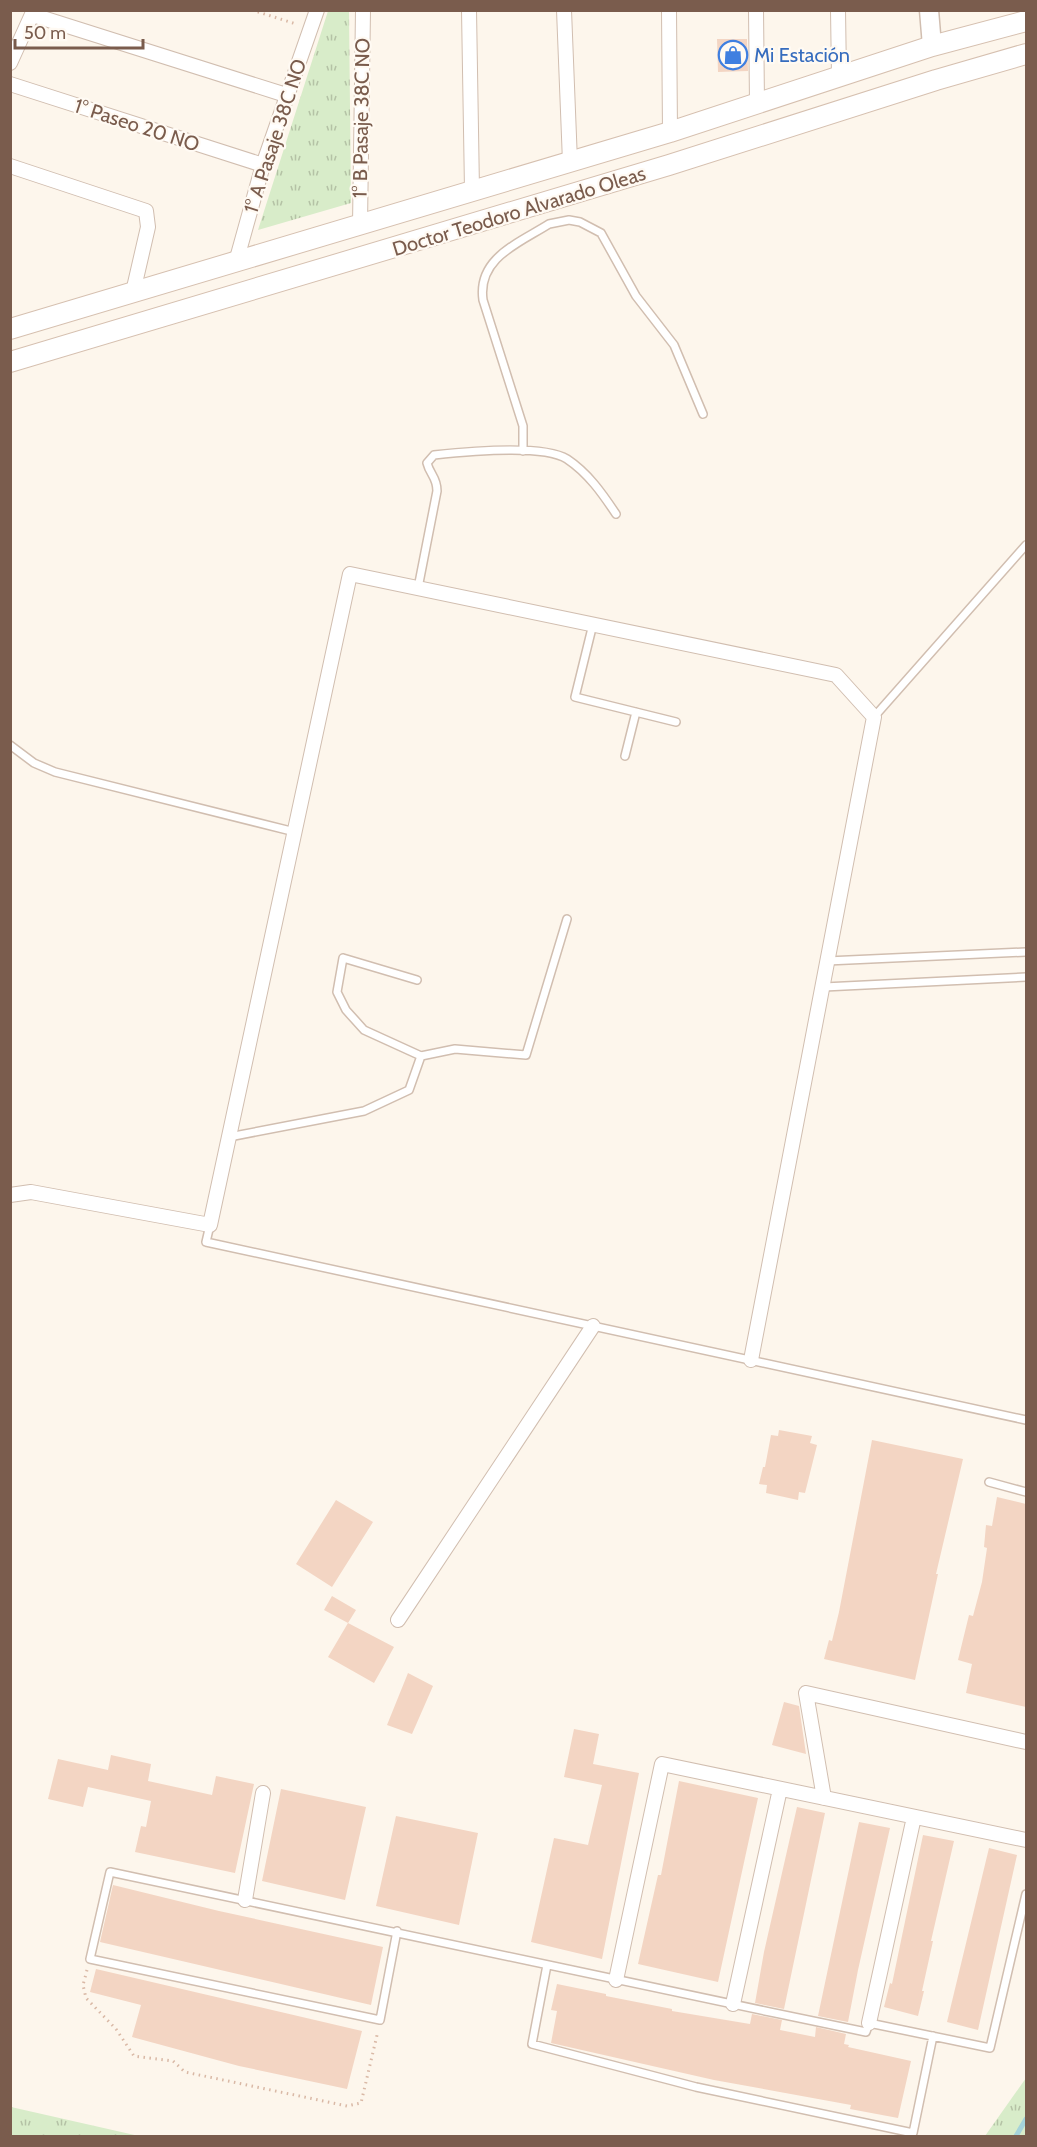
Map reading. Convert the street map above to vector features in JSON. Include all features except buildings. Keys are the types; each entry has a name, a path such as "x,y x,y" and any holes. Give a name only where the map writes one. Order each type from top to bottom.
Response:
{"main road":[{"name":"Doctor Teodoro Alvarado Oleas","path":"10,328 670,132 932,46 1026,21"},
{"name":"Doctor Teodoro Alvarado Oleas","path":"10,362 577,193 1026,54"}],"street":[{"name":"1° A Pasaje 38C NO","path":"236,262 263,165 317,10"},
{"name":"1° B Pasaje 38C NO","path":"360,225 363,10"},
{"path":"469,10 472,190"},
{"path":"564,10 570,162"},
{"path":"669,10 670,132"},
{"path":"756,10 757,103"},
{"path":"838,10 839,76"},
{"path":"929,10 932,46"},
{"path":"10,63 34,13 286,95"},
{"name":"1° Paseo 20 NO","path":"10,84 263,165"},
{"path":"10,166 146,211 148,227 133,292"},
{"path":"10,1195 31,1192 210,1225 350,574 836,675 874,717 751,1360"},
{"path":"398,1620 593,1326"},
{"path":"824,1798 806,1693 1026,1742"},
{"path":"616,1980 662,1764 1026,1840"},
{"path":"733,2004 780,1789"},
{"path":"245,1900 263,1793"},
{"path":"869,2023 914,1817"}],"lane":[{"path":"523,451 523,426 483,300 483,283 492,261 549,224 559,221 580,222 602,233 636,296 674,345 703,414"},
{"path":"418,588 437,491 437,480 427,463 428,459 434,455 479,450 536,451 565,458 596,484 616,514"},
{"path":"874,717 1026,545"},
{"path":"593,624 575,697 676,722"},
{"path":"625,756 636,712"},
{"path":"10,745 34,762 55,772 295,832"},
{"path":"417,980 343,958 337,992 346,1010 364,1030 421,1056 455,1049 526,1054 567,920"},
{"path":"827,961 1026,952"},
{"path":"824,987 1026,977"},
{"path":"229,1137 364,1111 409,1090 421,1056"},
{"path":"210,1225 206,1242 1026,1420"},
{"path":"989,1482 1026,1492"},
{"path":"397,1931 380,2020 90,1959 110,1872 397,1931 866,2032 869,2023 990,2048 1026,1894"},
{"path":"547,1965 532,2044 696,2087 914,2133 933,2036"}],"path":[{"path":"252,10 310,28"},
{"path":"90,1959 83,1985 86,1998 116,2029 134,2056 173,2061 184,2072 347,2106 361,2103 380,2020"}],"green space":[{"path":"328,11 349,11 351,203 258,230"},
{"path":"1026,2078 1026,2136 985,2136"},
{"path":"11,2107 139,2136 11,2136"}],"waterway":[{"path":"1016,2136 1026,2119"}],"place":[{"name":"Mi Estación","path":"733,55"}]}
